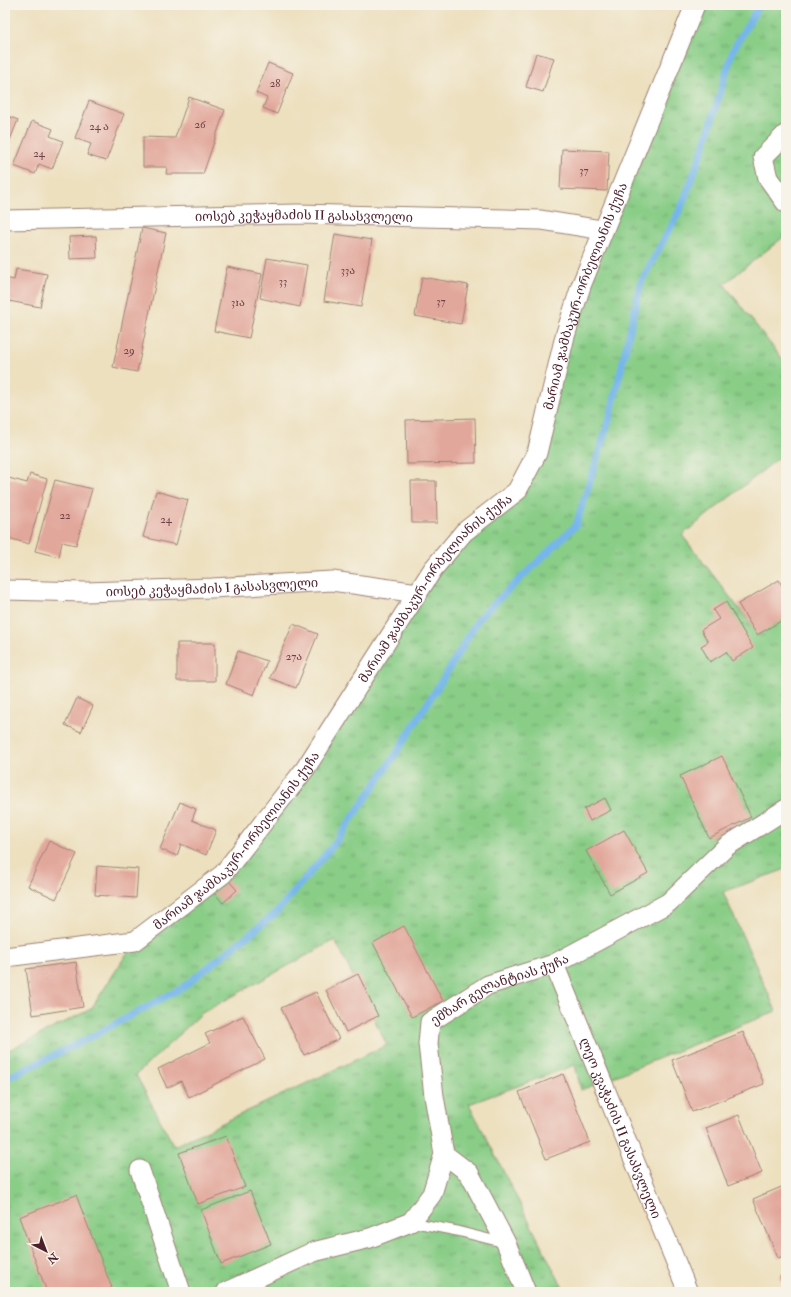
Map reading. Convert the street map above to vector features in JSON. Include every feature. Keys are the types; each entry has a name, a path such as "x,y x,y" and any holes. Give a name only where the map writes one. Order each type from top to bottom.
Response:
{"street":[{"name":"მარიამ ჯამბაკურ-ორბელიანის ქუჩა","path":"5,957 135,941 223,874 305,769 433,570 464,532 517,491 537,453 565,336 581,286 602,230 695,5"},
{"path":"786,134 763,157 768,178 786,203"},
{"name":"იოსებ კეჭაყმაძის II გასასვლელი","path":"5,220 298,214 541,220 602,230"},
{"name":"იოსებ კეჭაყმაძის I გასასვლელი","path":"5,590 93,592 332,582 418,594"},
{"name":"ემზარ გელანტიას ქუჩა","path":"411,1222 432,1194 444,1154 433,1088 428,1044 430,1022 488,985 554,964 668,902 727,846 786,809"},
{"name":"ლეო კვაჭაძის II გასასვლელი","path":"554,964 688,1292"},
{"path":"444,1154 469,1173 506,1243 526,1292"},
{"path":"140,1170 181,1292"},
{"path":"226,1292 313,1252 370,1238 411,1222"}],"lane":[{"path":"411,1222 457,1230 506,1243"}],"green space":[{"path":"695,5 786,5 786,235 724,284 786,364 786,452 682,535 747,619 786,589 786,869 723,892 776,1011 581,1090 575,1065 469,1104 565,1292 5,1292 5,1052 91,1009 135,941 223,874 418,593 517,491 565,336","holes":["335,940 387,1045 174,1146 136,1075 202,1013"]}],"building":[{"path":"536,53 554,58 543,92 526,87"},
{"path":"268,63 293,73 277,114 263,108 267,98 256,93"},
{"path":"189,97 225,110 203,174 166,174 167,167 143,167 143,137 175,138"},
{"path":"89,101 124,114 106,161 87,155 91,144 75,138"},
{"path":"5,115 18,120 5,152"},
{"path":"32,121 53,129 50,136 63,141 52,169 39,164 35,174 14,166"},
{"path":"562,149 609,151 607,191 560,189"},
{"path":"142,228 166,233 137,372 113,367"},
{"path":"335,234 372,240 361,307 324,301"},
{"path":"96,236 97,258 70,259 69,237"},
{"path":"267,258 307,265 300,307 260,298"},
{"path":"227,267 262,274 249,338 214,331"},
{"path":"16,269 47,274 40,307 9,301 5,320 5,278 14,280"},
{"path":"422,277 468,285 461,324 415,316"},
{"path":"475,418 476,463 407,464 406,420"},
{"path":"30,474 47,479 29,544 5,537 5,477 27,483"},
{"path":"55,480 92,489 76,545 62,542 59,557 35,551"},
{"path":"411,481 436,481 437,523 412,523"},
{"path":"156,491 188,500 176,545 143,537"},
{"path":"779,580 786,593 786,618 757,635 738,604"},
{"path":"726,602 753,648 732,661 726,652 710,662 701,646 708,642 701,630 719,619 713,610"},
{"path":"293,624 318,634 296,688 270,678"},
{"path":"177,643 215,643 215,681 177,681"},
{"path":"238,651 267,661 254,695 226,684"},
{"path":"77,698 93,706 81,732 65,725"},
{"path":"722,756 751,817 709,838 680,776"},
{"path":"605,798 611,810 590,821 584,809"},
{"path":"180,802 196,809 192,820 216,830 206,855 181,844 177,856 160,849"},
{"path":"624,830 648,873 610,894 586,851"},
{"path":"49,841 77,854 56,899 28,886"},
{"path":"97,866 138,869 136,898 95,895"},
{"path":"228,880 237,890 223,903 214,893"},
{"path":"404,926 443,1001 412,1017 373,943"},
{"path":"76,962 83,1007 33,1015 26,969"},
{"path":"358,974 378,1016 346,1032 326,990"},
{"path":"316,992 339,1039 304,1055 281,1008"},
{"path":"243,1016 265,1059 189,1097 181,1081 167,1088 158,1069 210,1043 205,1034"},
{"path":"743,1032 764,1084 692,1112 672,1060"},
{"path":"563,1074 590,1142 546,1159 519,1092"},
{"path":"739,1115 762,1173 728,1186 706,1128"},
{"path":"226,1136 245,1187 198,1204 179,1153"},
{"path":"786,1185 786,1255 778,1258 753,1199"},
{"path":"250,1191 271,1244 221,1264 201,1210"},
{"path":"76,1195 112,1288 101,1292 47,1292 19,1217"},
{"path":"786,1274 786,1292 780,1276"}],"waterway":[{"path":"5,1079 89,1038 182,988 276,913 335,843 392,760 451,666 479,618 576,525 610,417 641,282 681,208 704,146 733,50 759,5"}]}
